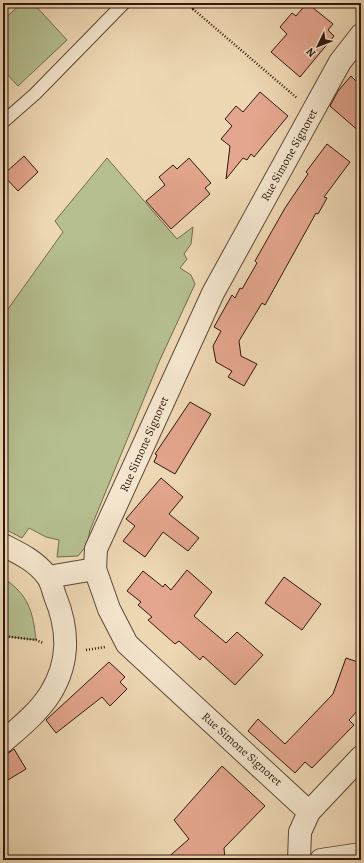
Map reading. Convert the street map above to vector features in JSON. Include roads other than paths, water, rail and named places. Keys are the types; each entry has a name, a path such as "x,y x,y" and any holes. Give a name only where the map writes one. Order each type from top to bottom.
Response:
{"street":[{"name":"Rue Simone Signoret","path":"309,812 127,644 109,609 95,569 96,549 213,293 340,62 361,35"},
{"path":"3,545 26,557 48,576 63,616 65,644 62,671 49,695 28,719 3,742"},
{"path":"48,576 95,569"},
{"path":"299,860 300,832 309,812 361,757"},
{"path":"332,859 361,855"}],"lane":[{"path":"3,122 35,94 124,3"}]}
